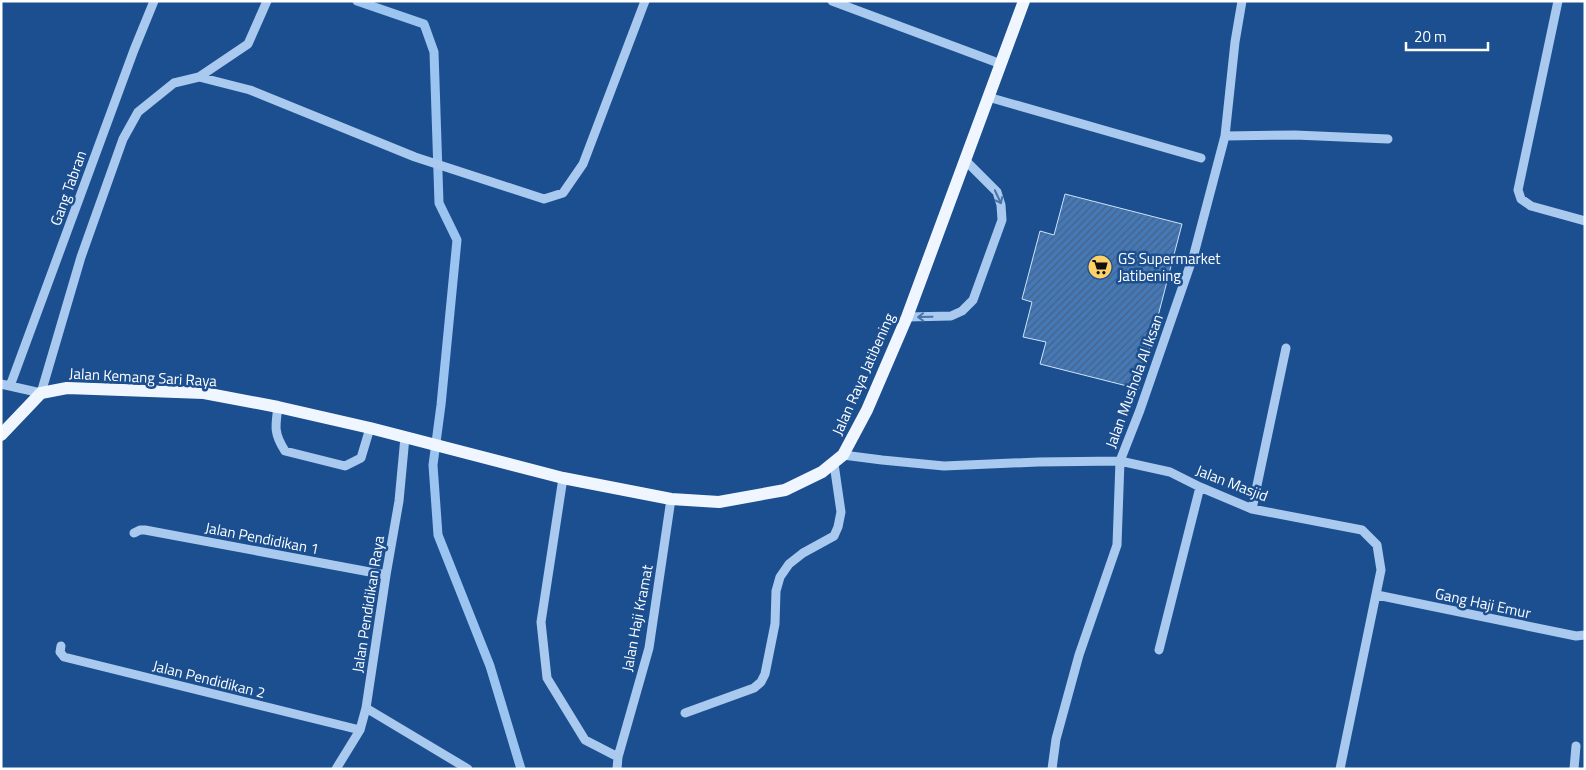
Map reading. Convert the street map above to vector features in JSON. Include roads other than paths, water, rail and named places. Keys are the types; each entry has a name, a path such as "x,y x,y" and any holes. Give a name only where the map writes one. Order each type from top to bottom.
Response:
{"main road":[{"name":"Jalan Raya Jatibening","path":"411,439 563,478 671,499 719,502 785,490 834,464 843,455 867,410 907,317 1024,1"},
{"name":"Jalan Kemang Sari Raya","path":"41,393 67,388 204,394 278,407 411,439"},
{"path":"1,435 41,393"}],"street":[{"name":"Gang Tabran","path":"6,385 154,1"},
{"path":"6,385 41,393 81,257 123,139 138,112 174,83 199,77 248,44 267,1"},
{"path":"199,77 250,90 415,157 544,199 563,193 584,164 645,1"},
{"path":"832,1 1001,64"},
{"name":"Jalan Mushola Al Iksan","path":"1052,769 1056,739 1079,655 1117,545 1120,461 1140,410 1194,254 1225,136 1235,42 1242,1"},
{"path":"1558,1 1518,190 1521,199 1531,206 1585,221"},
{"path":"988,97 1201,158"},
{"path":"1225,136 1295,135 1388,139"},
{"path":"907,317 951,316 962,311 973,300 1002,220 1001,205 997,192 966,161"},
{"path":"1252,509 1286,348"},
{"path":"278,407 275,427 278,440 285,451 345,466 361,458 370,428"},
{"name":"Jalan Pendidikan Raya","path":"336,769 360,730 366,708 386,575 411,439"},
{"name":"Jalan Masjid","path":"843,455 944,466 1120,461 1170,472 1252,509 1362,530 1377,545 1381,570 1340,769"},
{"path":"685,714 754,688 766,674 775,624 776,591 780,577 789,564 803,553 834,536 838,528 841,512 834,464"},
{"path":"563,478 541,622 548,678 585,740 618,757"},
{"path":"1159,650 1200,487"},
{"name":"Jalan Haji Kramat","path":"617,769 618,757 649,648 671,499"},
{"name":"Jalan Pendidikan 1","path":"134,533 145,530 386,575"},
{"name":"Gang Haji Emur","path":"1377,595 1576,636 1585,635"},
{"name":"Jalan Pendidikan 2","path":"61,646 60,652 64,657 360,730"},
{"path":"366,708 468,769"},
{"path":"1574,769 1576,746"}],"waterway":[{"path":"357,1 424,24 434,52 439,203 457,240 441,405 433,465 438,535 490,666 521,769"}],"place":[{"name":"GS Supermarket Jatibening","path":"1100,267"}]}
